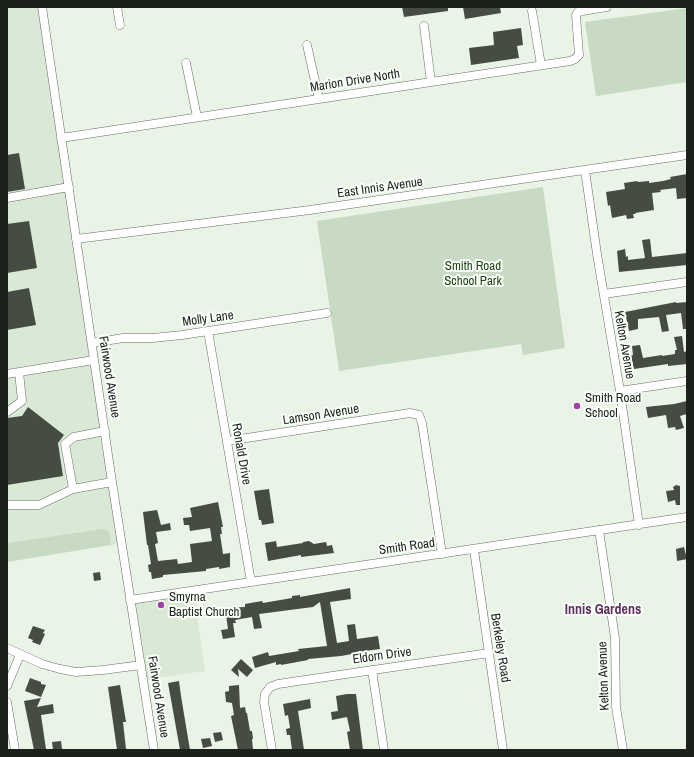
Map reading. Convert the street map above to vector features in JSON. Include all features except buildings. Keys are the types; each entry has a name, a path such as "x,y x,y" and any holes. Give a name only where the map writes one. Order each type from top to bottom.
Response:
{"street":[{"name":"Fairwood Avenue","path":"42,7 112,482 154,750"},
{"path":"117,7 120,25"},
{"name":"Marion Drive North","path":"61,138 575,59 579,55 575,20 576,15 578,12 607,7"},
{"path":"532,11 541,65"},
{"path":"424,26 431,82"},
{"path":"307,45 319,99"},
{"path":"186,63 197,118"},
{"name":"East Innis Avenue","path":"76,239 310,210 687,154"},
{"name":"Kelton Avenue","path":"585,170 597,254 620,391 639,525"},
{"path":"7,198 69,187"},
{"path":"604,294 687,282"},
{"name":"Molly Lane","path":"92,343 123,338 153,338 208,331 327,313"},
{"name":"Ronald Drive","path":"208,331 251,582"},
{"path":"7,374 94,360"},
{"path":"7,412 22,401 19,372"},
{"path":"620,391 687,381"},
{"name":"Lamson Avenue","path":"227,441 410,413 419,415 422,423 442,554"},
{"path":"73,489 65,444 74,437 105,431"},
{"path":"7,505 39,505 73,489 112,482"},
{"name":"Smith Road","path":"130,600 687,518"},
{"name":"Kelton Avenue","path":"600,530 615,638 616,707 622,750"},
{"name":"Berkeley Road","path":"474,550 503,750"},
{"path":"7,648 60,670 76,672 141,665"},
{"name":"Eldorn Drive","path":"272,750 264,702 265,694 270,687 278,684 489,652"},
{"path":"7,686 20,654"},
{"path":"372,670 384,750"},
{"path":"7,702 15,750"}],"shaded area":[{"path":"7,7 44,7 123,543 111,545 109,532 7,542"},
{"path":"194,593 205,671 144,680 132,602"}],"green space":[{"path":"687,8 687,82 596,96 585,22"},
{"name":"Smith Road School Park","path":"543,187 565,348 523,355 521,344 339,371 317,221"},
{"path":"102,529 109,531 111,545 7,562 7,542"}],"place":[{"name":"Smith Road School","path":"577,406"},
{"name":"Smyrna Baptist Church","path":"161,605"}],"district":[{"name":"Innis Gardens","path":"603,610"}]}
